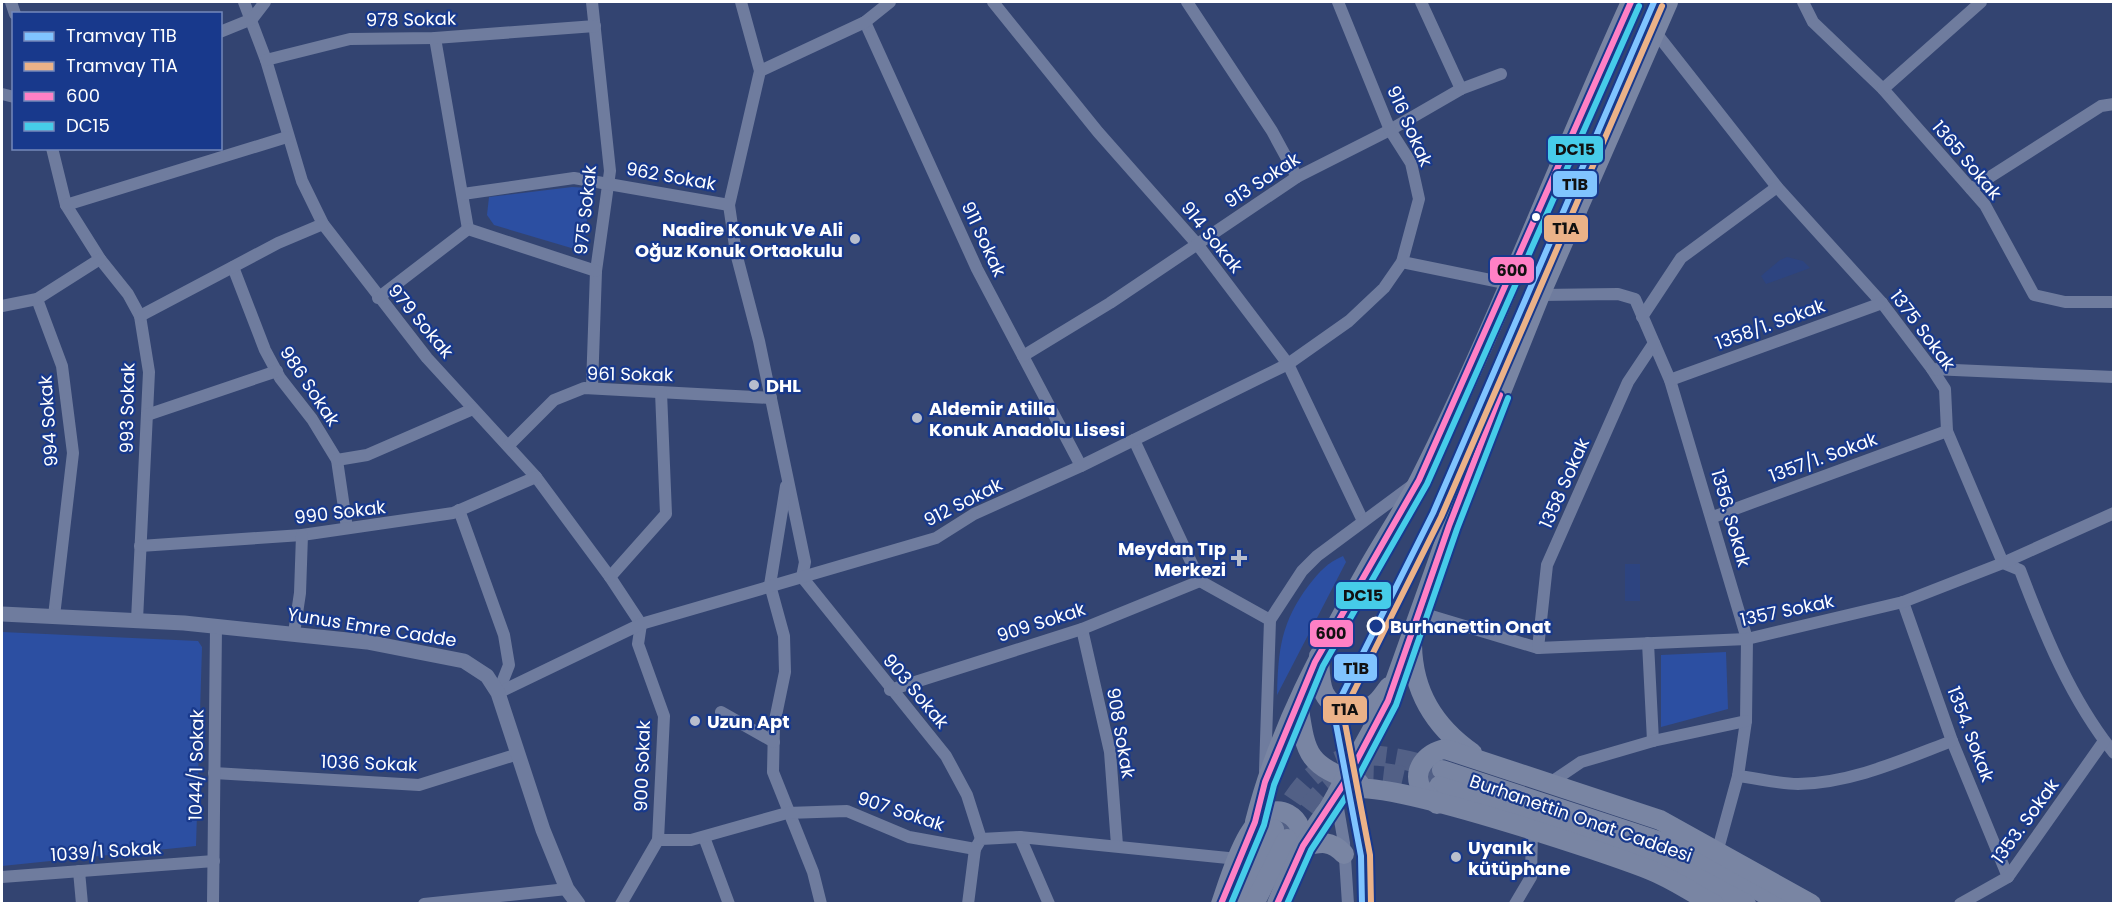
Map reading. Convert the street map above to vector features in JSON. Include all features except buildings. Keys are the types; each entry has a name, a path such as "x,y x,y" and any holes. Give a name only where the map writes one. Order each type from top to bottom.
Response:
{"main road":[{"path":"1277,903 1280,834 1265,782 1298,700 1319,656 1419,480 1505,291 1631,2"},
{"path":"1221,903 1238,859 1280,834 1323,819 1388,701 1478,448 1540,295 1668,2"},
{"path":"1411,634 1412,665 1422,700 1450,734 1485,761"},
{"path":"1319,656 1321,683 1325,695 1334,705 1346,710 1372,706 1396,677"},
{"name":"Burhanettin Onat Caddesi","path":"1298,700 1308,754 1329,771 1347,779 1375,788 1439,787 1661,842 1723,870 1782,903"},
{"path":"1439,787 1422,790 1419,784 1419,770 1426,757 1445,749 1485,761"},
{"name":"Burhanettin Onat Caddesi","path":"1485,761 1547,784 1660,820 1718,849 1811,903"},
{"path":"1336,799 1360,786 1375,788"},
{"name":"Burhanettin Onat Caddesi","path":"1439,787 1532,831 1648,869 1677,882 1702,901"},
{"name":"Burhanettin Onat Caddesi","path":"1439,787 1662,859 1746,903"},
{"path":"1280,834 1335,844 1344,854"},
{"path":"1237,903 1256,859 1280,834"},
{"path":"1254,903 1280,834"}],"street":[{"name":"979 Sokak","path":"244,2 266,60 302,181 323,224 378,298 473,409 536,477 610,577 641,624"},
{"path":"222,31 252,19 265,2"},
{"name":"975 Sokak","path":"592,2 610,171 596,271 592,387"},
{"path":"741,2 760,71 729,205 736,253 759,341 805,562 802,577"},
{"path":"760,71 865,22 890,2"},
{"name":"914 Sokak","path":"993,2 1098,132 1197,244 1288,364 1364,521"},
{"path":"1187,2 1272,131 1297,177"},
{"name":"916 Sokak","path":"1338,2 1390,130 1411,163 1419,199 1411,235"},
{"path":"1421,2 1461,89"},
{"name":"1365 Sokak","path":"1803,2 1813,22 1883,89 1985,205 2034,294 2065,302 2114,302"},
{"path":"1883,89 1977,3"},
{"name":"911 Sokak","path":"865,22 977,269 1081,466"},
{"name":"978 Sokak","path":"266,60 350,39 435,38 595,26"},
{"name":"1375 Sokak","path":"1656,33 1777,187 1882,303 1945,389 1947,431 2003,563 2020,570 2043,630 2104,741 2114,753"},
{"path":"435,38 468,229"},
{"name":"913 Sokak","path":"1023,356 1110,303 1297,177 1390,130 1461,89 1501,74"},
{"path":"1971,189 2101,106 2114,104"},
{"path":"66,205 287,136"},
{"name":"993 Sokak","path":"52,150 66,205 100,260 128,294 140,316 149,372 137,620"},
{"name":"962 Sokak","path":"463,194 574,178 729,205"},
{"path":"1642,317 1681,258 1777,187"},
{"path":"140,316 278,243 323,224"},
{"path":"468,229 596,271"},
{"path":"378,298 468,229"},
{"name":"912 Sokak","path":"498,693 641,624 936,538 974,514 1081,466 1288,364 1349,321 1384,288 1402,262 1411,235"},
{"path":"2,306 37,299 100,260"},
{"path":"1402,262 1500,282 1505,285 1505,291"},
{"name":"986 Sokak","path":"233,267 265,351 312,418 337,460 347,528"},
{"name":"1356. Sokak","path":"1540,295 1618,294 1635,298 1670,380 1713,517 1747,639 1746,721 1738,776 1718,849"},
{"name":"994 Sokak","path":"37,299 62,366 73,453 54,616"},
{"name":"1358/1. Sokak","path":"1670,380 1882,303"},
{"name":"1358 Sokak","path":"1539,648 1547,565 1628,382 1654,343"},
{"path":"1932,369 2114,377"},
{"path":"147,414 277,371"},
{"name":"961 Sokak","path":"508,446 554,400 584,388 771,399"},
{"path":"610,577 666,514 662,392"},
{"path":"337,460 367,455 473,409"},
{"name":"1357/1. Sokak","path":"1713,517 1947,431"},
{"path":"1134,440 1200,581 1270,620"},
{"name":"990 Sokak","path":"141,546 302,536 347,528 367,528 459,510 536,477"},
{"path":"787,478 770,585 784,636 785,672 774,725 773,772 787,813 813,872 821,903"},
{"path":"1265,782 1270,620 1302,571 1419,480"},
{"path":"459,510 504,635 508,665 498,693"},
{"name":"1357 Sokak","path":"1419,612 1539,648 1747,639 1904,602 2003,563 2114,513"},
{"path":"294,633 300,593 302,536"},
{"name":"903 Sokak","path":"802,577 890,690 927,730 946,756 967,795 978,844 968,903"},
{"name":"909 Sokak","path":"890,690 1082,629 1200,581"},
{"name":"1354. Sokak","path":"1904,602 1952,741 2008,877"},
{"name":"Yunus Emre Cadde","path":"2,614 137,620 294,633 367,642 464,661 487,676 498,693 567,889 578,903"},
{"name":"900 Sokak","path":"621,903 658,840 664,716 638,644 641,624"},
{"name":"1044/1 Sokak","path":"213,903 216,627"},
{"name":"908 Sokak","path":"1082,629 1110,752 1117,845"},
{"path":"1648,643 1653,741"},
{"path":"721,712 774,742"},
{"path":"1547,784 1581,762 1653,741 1746,721"},
{"path":"1738,776 1796,784 1847,777 1882,768 1952,741"},
{"name":"1353. Sokak","path":"1960,903 2008,877 2104,741"},
{"name":"1036 Sokak","path":"214,773 419,785 518,754"},
{"path":"1329,771 1336,799 1344,854 1348,903"},
{"name":"907 Sokak","path":"658,840 691,840 787,813 847,811 909,837 978,844 1020,837 1238,859"},
{"path":"1515,903 1531,877 1532,831"},
{"path":"704,837 729,903"},
{"path":"1020,837 1049,903"},
{"name":"1039/1 Sokak","path":"2,877 214,861"},
{"path":"79,871 82,903"},
{"path":"424,903 502,899 567,889"}],"shaded area":[{"path":"572,187 590,188 585,240 578,250 494,225 487,215 489,197"},
{"path":"1787,257 1803,261 1810,268 1766,284 1761,276"},
{"path":"1343,556 1346,562 1277,695 1280,650 1292,611 1320,572"},
{"path":"1625,564 1640,564 1640,601 1625,601"},
{"path":"2,632 198,641 202,647 196,846 2,866"},
{"path":"1726,652 1728,709 1661,727 1661,655"}],"tunnel":[{"path":"1276,825 1295,795 1309,779 1323,768 1338,761 1354,757 1387,757 1437,769"},
{"path":"1290,834 1320,794 1334,782 1349,775 1366,772 1384,773 1432,784"}],"tram line":[{"name":"T1B","path":"1362,904 1361,856 1336,724 1336,707 1433,513 1654,2"},
{"name":"T1A","path":"1371,904 1370,855 1345,723 1345,709 1441,517 1662,6"}],"transit line":[{"name":"600","path":"1221,904 1255,822 1265,782 1315,662 1419,480 1631,2"},
{"name":"DC15","path":"1231,904 1264,825 1274,785 1323,666 1427,484 1639,6"},
{"name":"600","path":"1277,904 1303,846 1347,779 1388,701 1449,526 1500,395"},
{"name":"DC15","path":"1287,904 1311,850 1355,783 1396,705 1457,529 1508,398"}],"place":[{"name":"Nadire Konuk Ve Ali Oğuz Konuk Ortaokulu","path":"855,239"},
{"name":"DHL","path":"754,385"},
{"name":"Aldemir Atilla Konuk Anadolu Lisesi","path":"917,418"},
{"name":"Meydan Tıp Merkezi","path":"1239,558"},
{"name":"Burhanettin Onat","path":"1376,626"},
{"name":"Uzun Apt","path":"695,721"},
{"name":"Uyanık kütüphane","path":"1456,857"}]}
